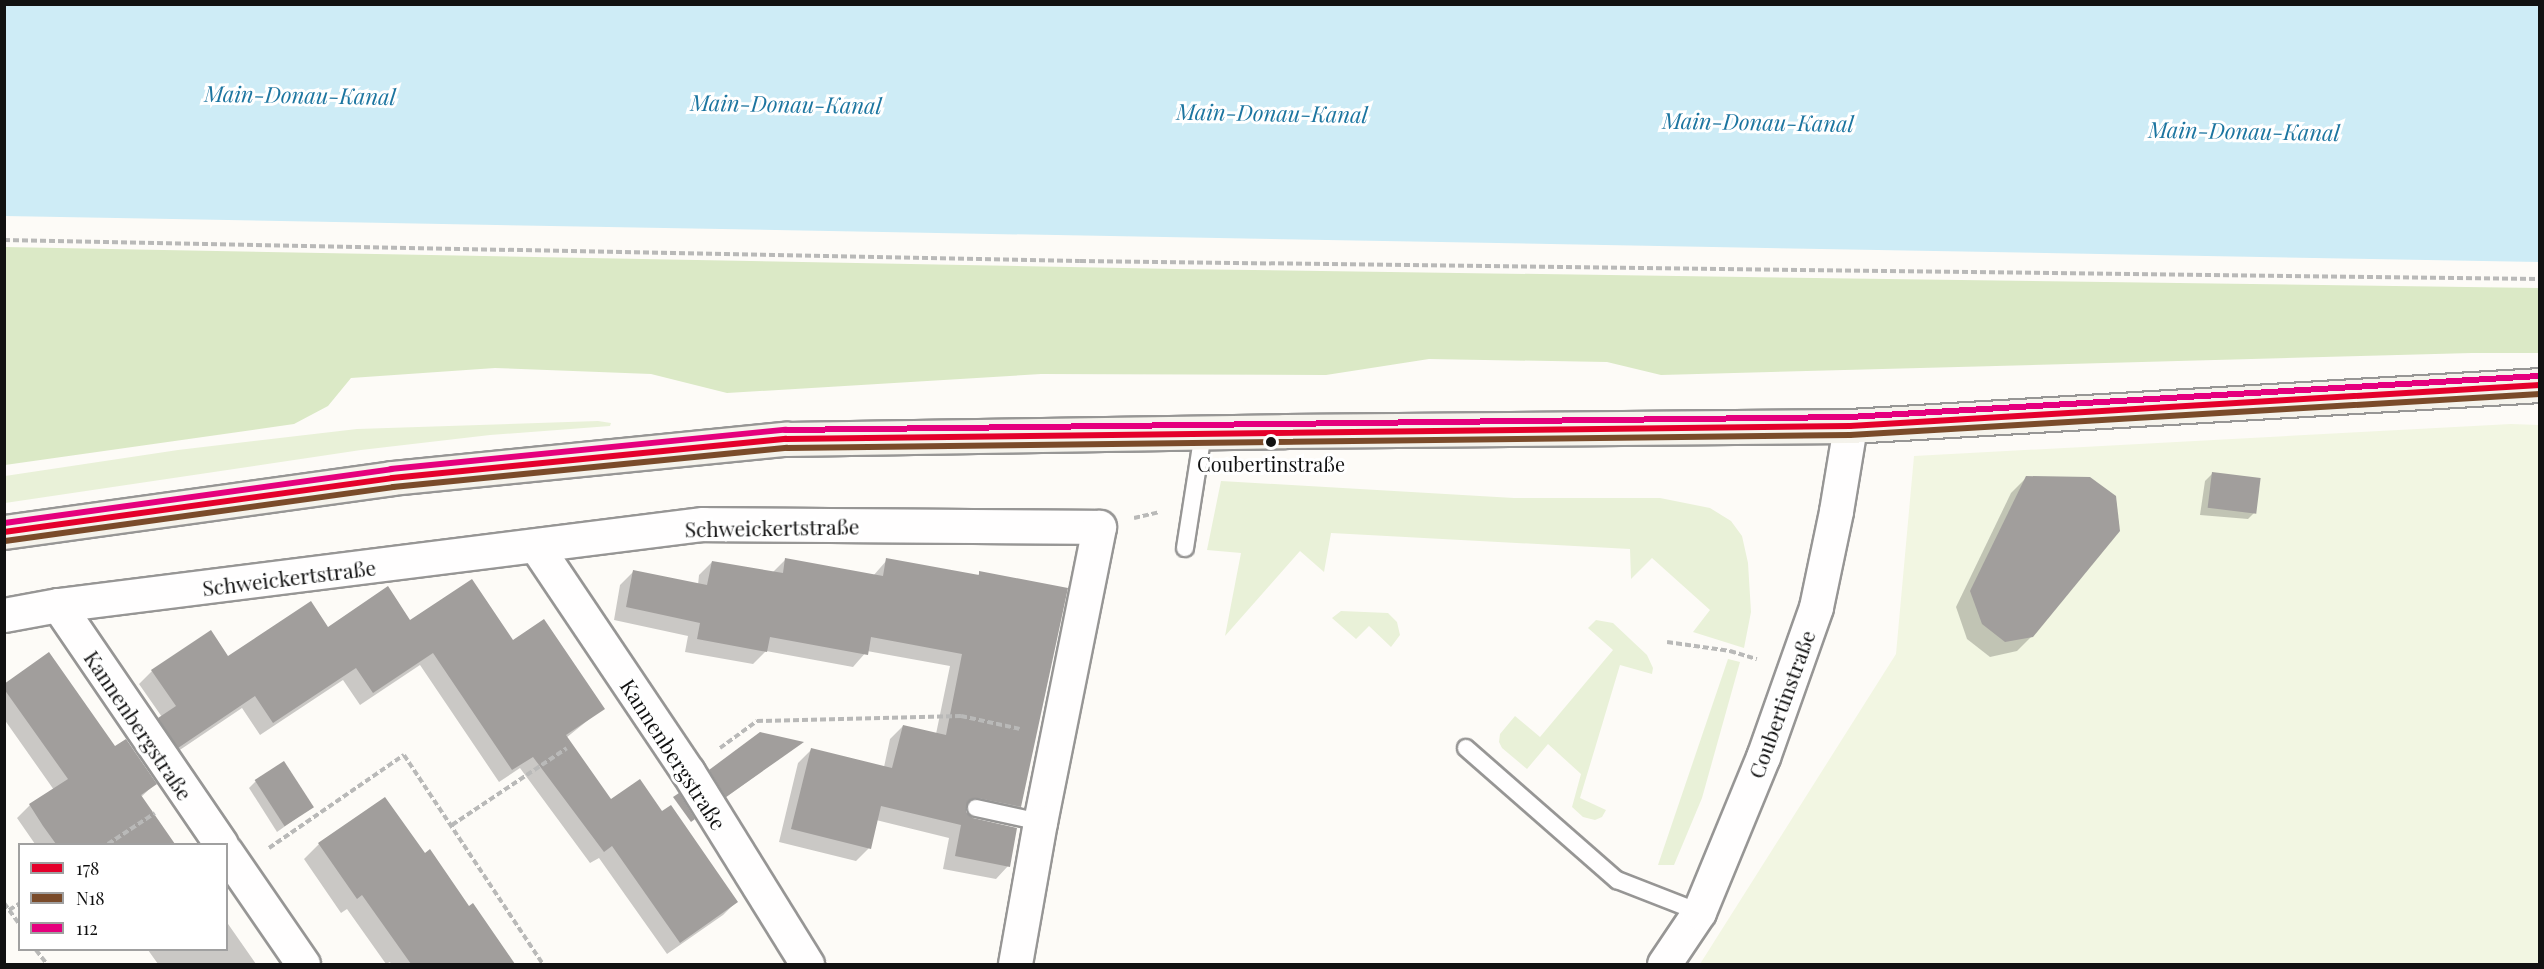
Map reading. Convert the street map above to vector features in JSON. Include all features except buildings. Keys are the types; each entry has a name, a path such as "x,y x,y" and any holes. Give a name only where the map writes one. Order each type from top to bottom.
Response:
{"main road":[{"path":"4,532 392,478 786,439 1850,426 2540,385"}],"street":[{"name":"Coubertinstraße","path":"1664,964 1699,912 1763,757 1816,607 1836,511 1850,426"},
{"name":"Schweickertstraße","path":"4,615 58,605 703,524 1099,527"},
{"path":"1015,964 1040,822 1099,527"},
{"name":"Kannenbergstraße","path":"536,546 688,772 807,964"},
{"name":"Kannenbergstraße","path":"58,605 220,843"},
{"name":"Kannenbergstraße","path":"229,855 303,964"}],"lane":[{"path":"1185,548 1203,434"},
{"path":"1466,748 1617,880 1699,912"},
{"path":"976,808 1040,822"}],"path":[{"path":"4,240 1068,260 2540,279"},
{"path":"1099,527 1191,504"},
{"path":"1666,642 1730,651 1793,670"},
{"path":"688,772 756,721 961,716 1058,737"},
{"path":"452,825 567,748"},
{"path":"229,855 404,755 543,964"},
{"path":"110,843 185,793"},
{"path":"4,903 18,922"},
{"path":"9,910 18,904"},
{"path":"37,951 47,964"}],"green space":[{"path":"5,247 1176,269 2539,288 2540,353 1661,375 1607,362 1429,359 1326,375 1041,374 727,393 651,374 495,368 351,378 328,406 294,424 5,465"},
{"path":"598,421 611,423 610,426 490,435 361,450 5,503 5,476 178,450 357,429"},
{"path":"2511,424 2539,425 2539,964 1700,964 1896,654 1914,456"},
{"path":"1221,481 1514,498 1660,498 1710,508 1731,521 1742,536 1748,563 1751,612 1744,648 1693,632 1710,610 1652,558 1631,579 1630,549 1331,533 1324,572 1300,551 1225,636 1241,553 1207,550"},
{"path":"1341,611 1388,613 1397,622 1400,635 1391,647 1369,626 1356,639 1332,618"},
{"path":"1596,620 1613,623 1647,655 1653,668 1652,674 1620,665 1580,798 1606,810 1602,817 1595,820 1583,817 1572,807 1581,774 1548,744 1527,769 1502,748 1499,742 1500,734 1515,716 1540,737 1613,650 1588,628"},
{"path":"1728,659 1740,662 1702,798 1674,865 1658,865"}],"water":[{"name":"Main-Donau-Kanal","path":"5,4 2539,5 2539,262 5,216"}],"transit line":[{"name":"112","path":"4,523 391,469 785,430 1850,417 2539,376"},
{"name":"178","path":"4,532 392,478 786,439 1850,426 2540,385"},
{"name":"N18","path":"5,541 393,487 787,448 1850,435 2540,394"}],"place":[{"name":"Coubertinstraße","path":"1271,442"}]}
